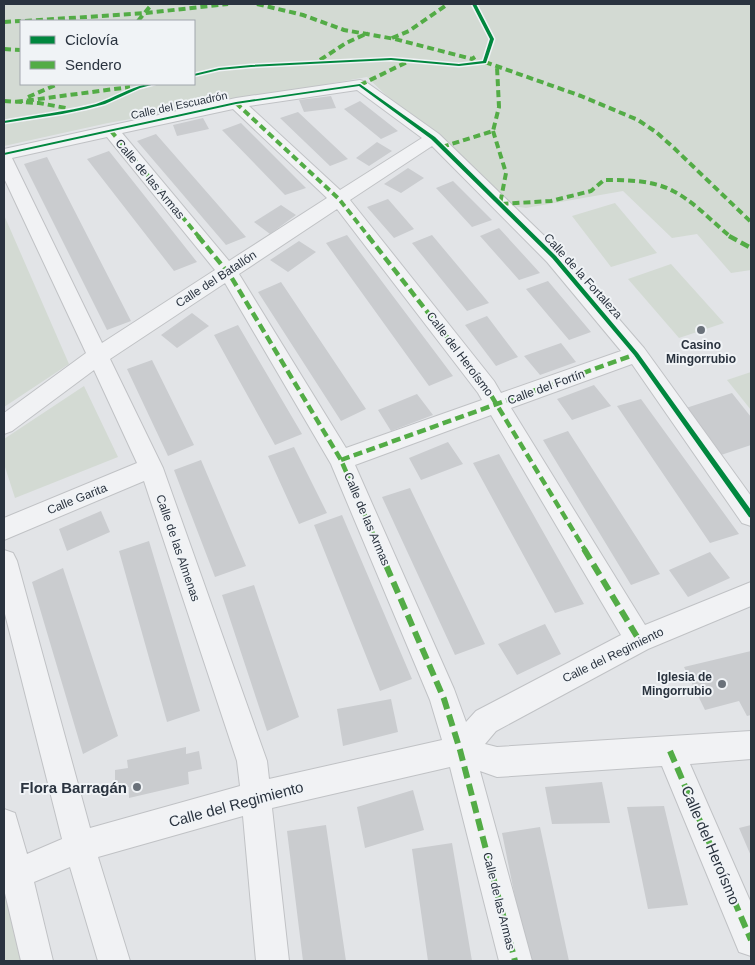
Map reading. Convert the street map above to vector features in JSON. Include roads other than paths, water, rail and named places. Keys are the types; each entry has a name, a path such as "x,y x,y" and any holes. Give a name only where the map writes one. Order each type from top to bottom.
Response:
{"street":[{"name":"Calle del Escuadrón","path":"4,154 236,103 360,86"},
{"name":"Calle de la Fortaleza","path":"360,86 433,138 554,257 636,354 751,515"},
{"name":"Calle del Heroísmo","path":"236,103 339,199 486,387 639,640"},
{"name":"Calle de las Armas","path":"111,131 227,272 341,460 444,699 460,750 515,961"},
{"name":"Calle del Batallón","path":"4,425 98,356 433,138"},
{"name":"Calle de las Almenas","path":"4,159 151,468 252,761 273,961"},
{"name":"Calle del Fortín","path":"341,460 636,354"},
{"name":"Calle Garita","path":"4,529 151,468"},
{"path":"4,561 80,848 114,961"},
{"name":"Calle del Regimiento","path":"16,874 80,848 255,797 460,750 486,721 639,640 751,594"},
{"path":"460,750 497,762 751,745"},
{"name":"Calle del Heroísmo","path":"670,751 751,940"},
{"path":"4,824 37,961"}],"place":[{"name":"Casino Mingorrubio","path":"701,330"},
{"name":"Iglesia de Mingorrubio","path":"722,684"},
{"name":"Flora Barragán","path":"137,787"}]}
